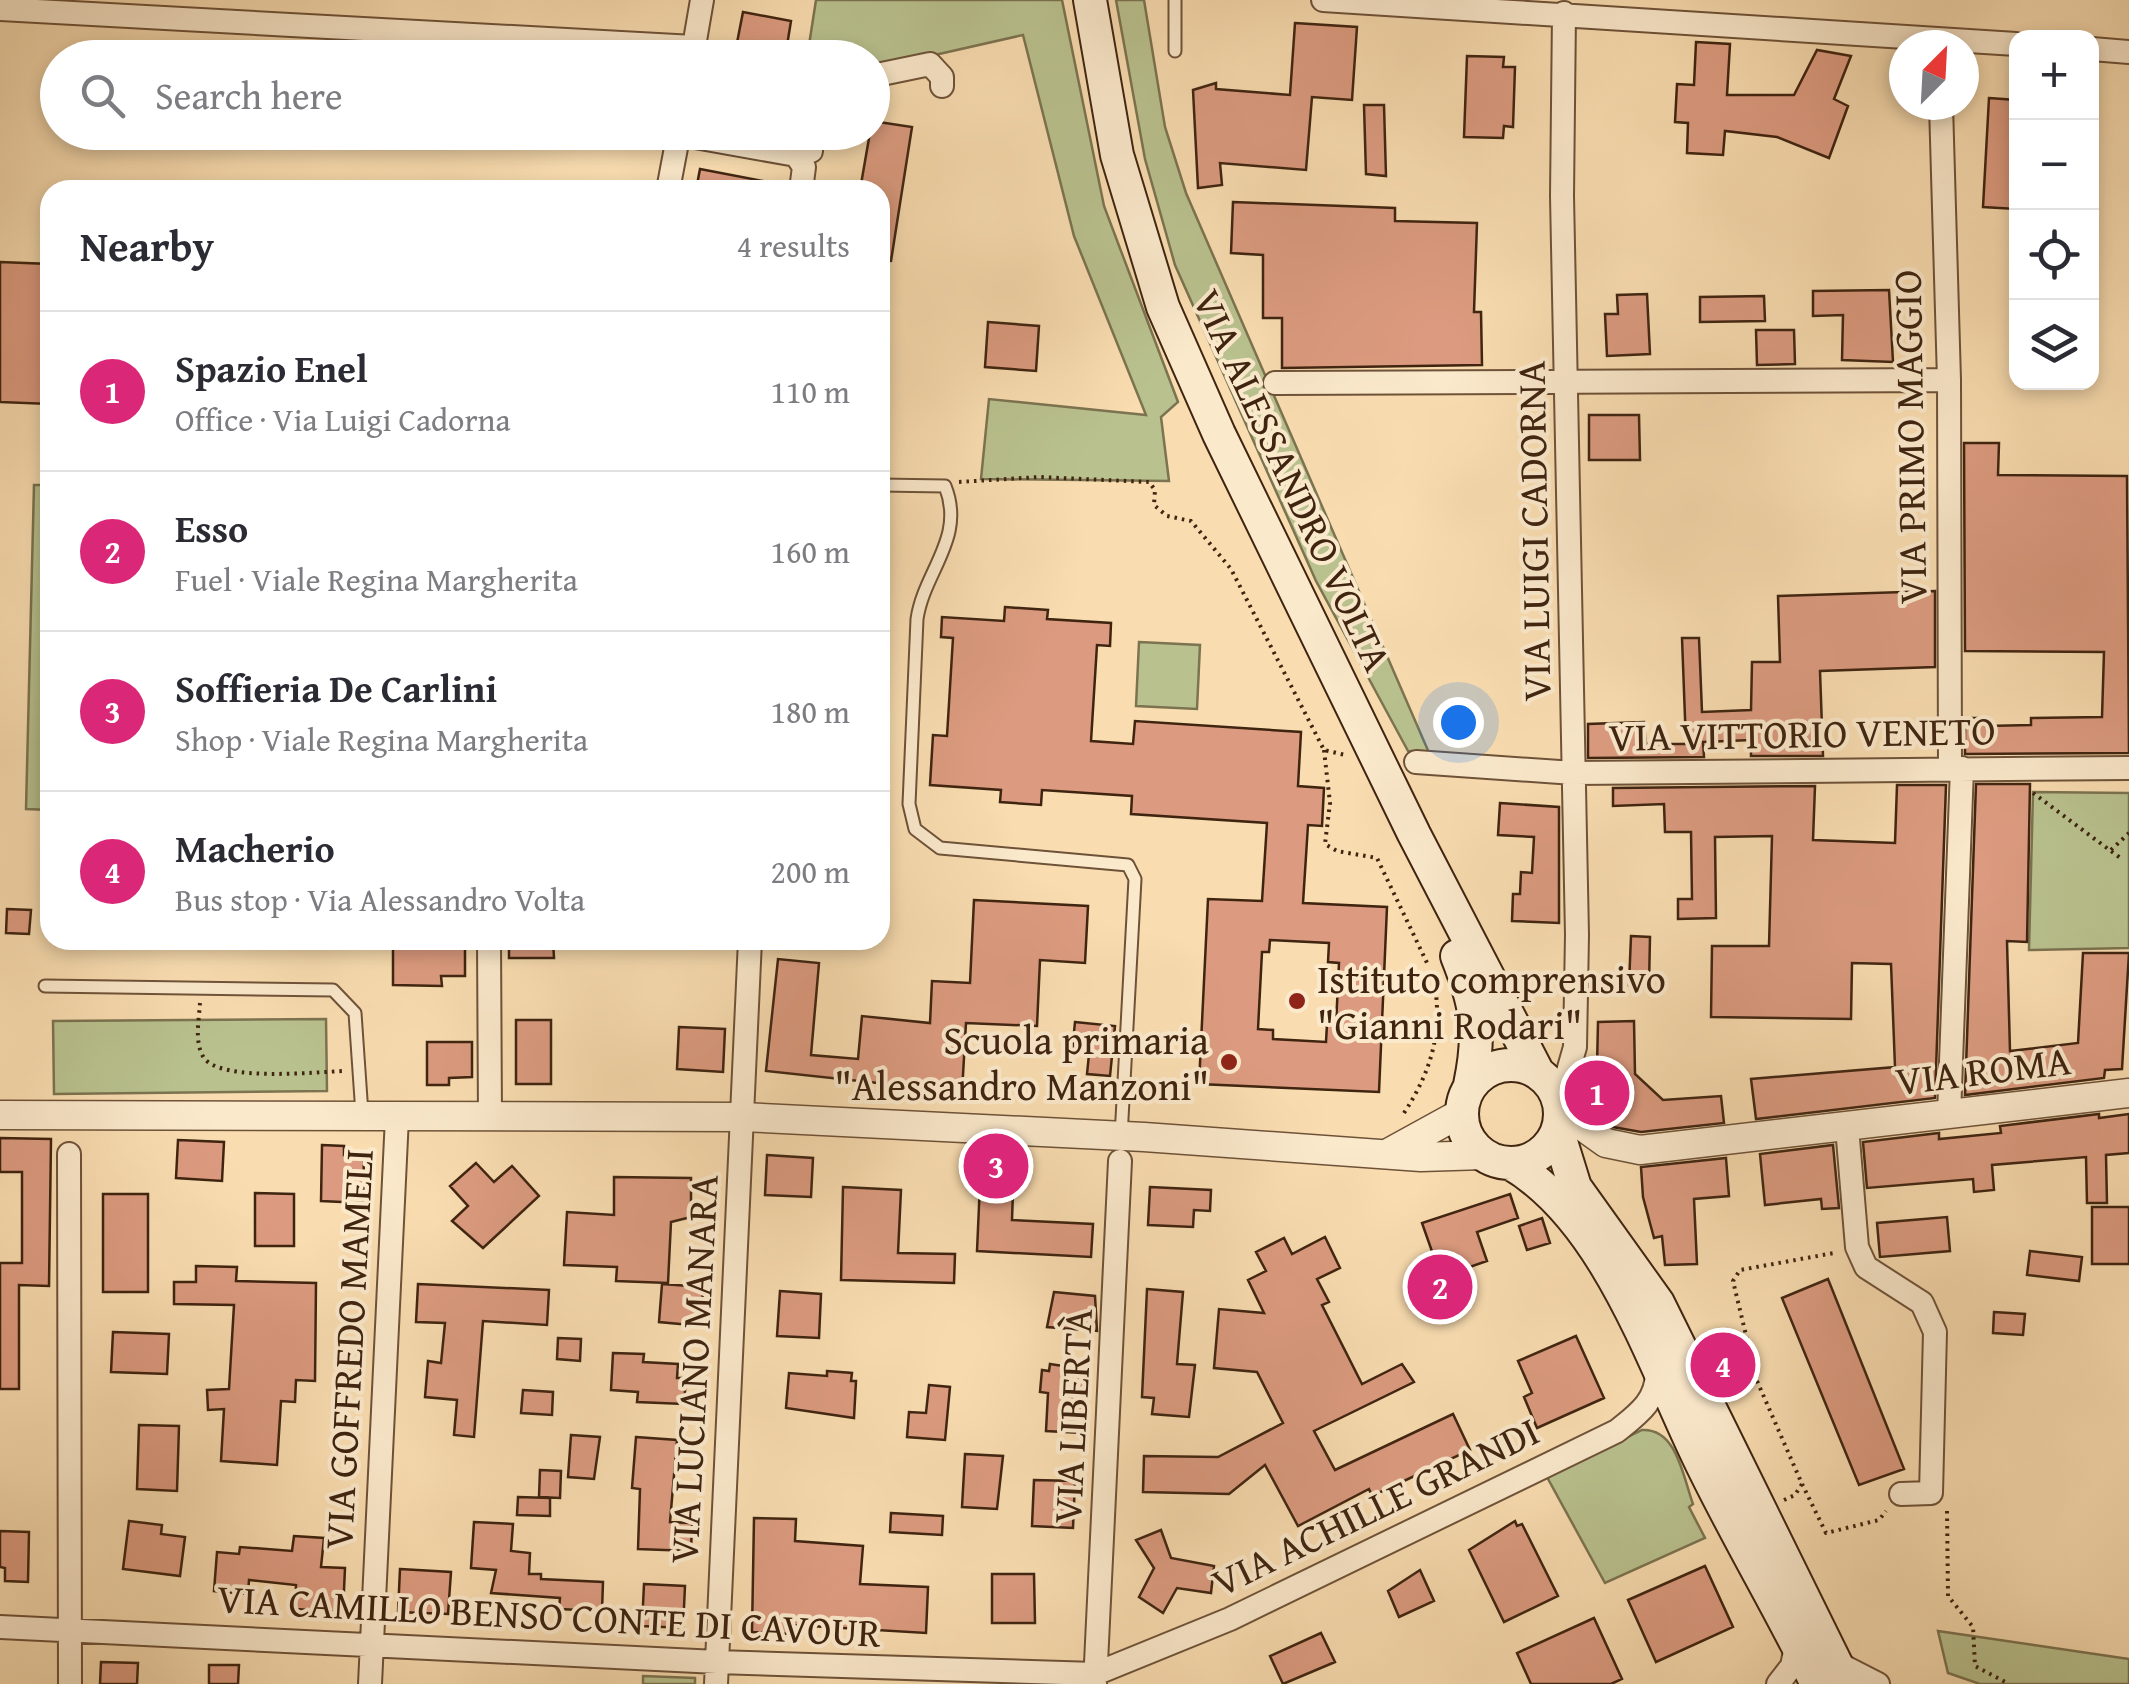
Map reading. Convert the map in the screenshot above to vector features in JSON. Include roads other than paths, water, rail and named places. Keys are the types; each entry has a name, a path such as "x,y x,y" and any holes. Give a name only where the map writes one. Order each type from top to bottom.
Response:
{"main road":[{"name":"VIA ALESSANDRO VOLTA","path":"1090,0 1116,155 1163,307 1219,434 1414,834 1537,1071"},
{"name":"VIA ALESSANDRO VOLTA","path":"1414,834 1473,996 1478,1044 1466,1099"},
{"path":"1502,1065 1537,1071 1560,1116 1575,1187 1658,1303 1762,1509 1833,1677 1797,1642 1657,1372 1623,1298 1569,1210 1533,1176 1497,1159 1466,1136 1466,1099 1482,1073 1502,1065"},
{"path":"1497,1159 1543,1153 1560,1116"}],"street":[{"path":"695,40 702,0"},
{"path":"1323,0 1492,5 1564,13 1667,12 1889,36"},
{"path":"0,9 198,10 552,40"},
{"name":"VIA LUIGI CADORNA","path":"1560,1116 1575,1047 1569,378 1562,196 1564,13"},
{"path":"1979,43 2009,44"},
{"path":"2099,50 2129,52"},
{"path":"890,72 930,64 938,69 942,86"},
{"name":"VIA PRIMO MAGGIO","path":"1941,120 1956,768 1949,1115"},
{"path":"670,180 676,150"},
{"path":"765,150 796,156 811,150"},
{"path":"796,156 804,167 802,180"},
{"path":"1275,383 1569,378 1949,380"},
{"name":"VIA VITTORIO VENETO","path":"1416,762 1574,773 2129,768"},
{"path":"490,950 490,1117"},
{"name":"VIA LUCIANO MANARA","path":"717,1673 750,950"},
{"path":"1537,1071 1575,1047"},
{"name":"VIA ROMA","path":"1560,1116 1606,1143 1640,1150 2129,1093"},
{"path":"1389,1152 1439,1129 1466,1099"},
{"path":"0,1115 742,1117 1121,1149 1389,1152 1497,1159"},
{"name":"VIA GOFFREDO MAMELI","path":"370,1684 397,1117"},
{"name":"VIA ROMA","path":"1847,1126 1858,1246 1866,1267 1922,1303 1934,1332 1930,1493 1901,1494"},
{"name":"VIA LIBERTÀ","path":"1095,1679 1121,1149"},
{"path":"69,1154 70,1684"},
{"name":"VIA ACHILLE GRANDI","path":"1095,1679 1230,1618 1617,1430 1648,1405 1657,1387 1657,1372"},
{"name":"VIA CAMILLO BENSO CONTE DI CAVOUR","path":"0,1627 372,1645 717,1673 1095,1679"},
{"path":"1778,1684 1792,1666 1797,1642"},
{"path":"1833,1677 1878,1684"}],"lane":[{"path":"1174,0 1175,51"},
{"path":"890,484 945,486 952,520 948,545 920,601 917,619 910,804 915,830 940,848 1128,865 1135,879 1121,1149"},
{"path":"44,986 332,990 355,1013 362,1118"}],"place":[{"name":"Istituto comprensivo \"Gianni Rodari\"","path":"1297,1001"},
{"name":"Scuola primaria \"Alessandro Manzoni\"","path":"1229,1062"},
{"name":"Spazio Enel","path":"1597,1093"},
{"name":"Soffieria De Carlini","path":"996,1166"},
{"name":"Esso","path":"1440,1287"},
{"name":"Macherio","path":"1723,1365"}]}
